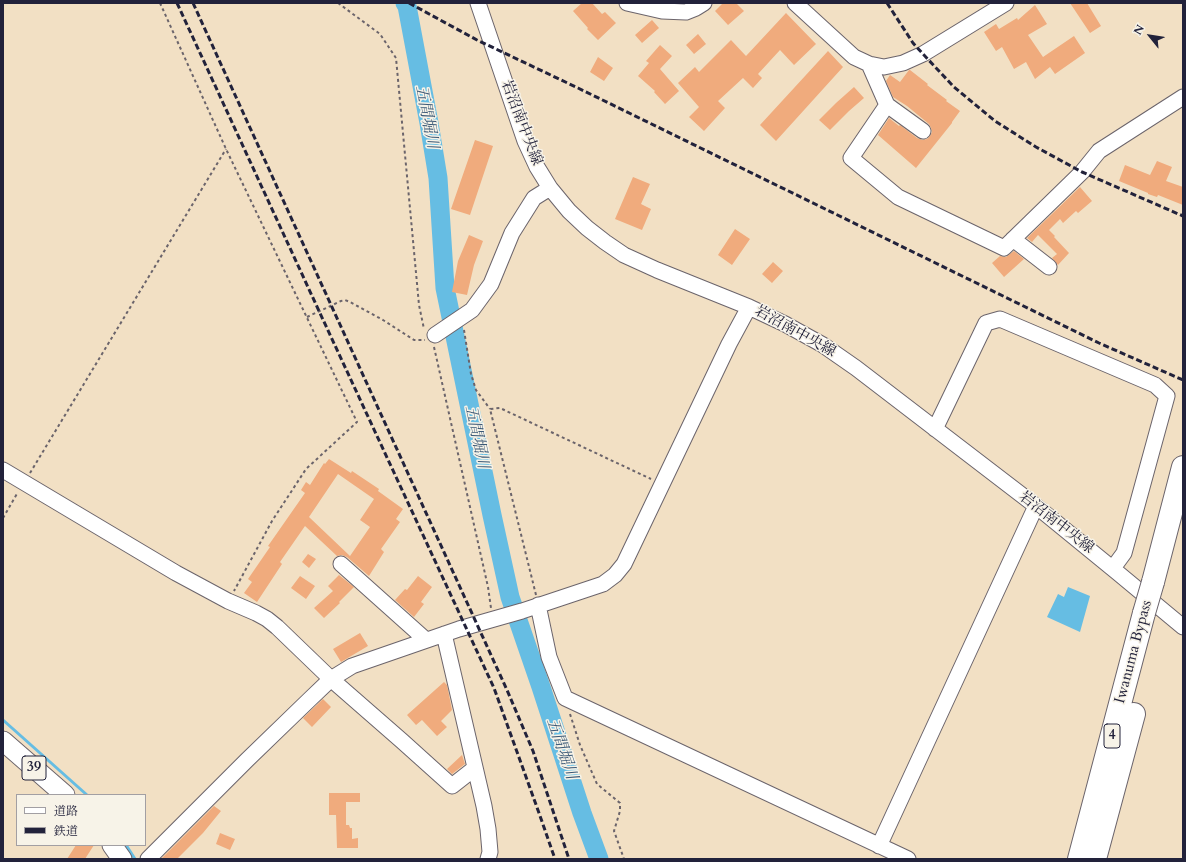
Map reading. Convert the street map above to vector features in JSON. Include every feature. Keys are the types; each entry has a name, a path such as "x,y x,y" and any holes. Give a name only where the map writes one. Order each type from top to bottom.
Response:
{"highway":[{"name":"Iwanuma Bypass","path":"1095,859 1159,587 1183,467"},
{"name":"Iwanuma Bypass","path":"1159,587 1183,522"},
{"name":"Iwanuma Bypass","path":"1079,859 1151,618"}],"main road":[{"name":"39","path":"3,741 63,794"},
{"path":"113,846 122,859"}],"street":[{"name":"岩沼南中央線","path":"478,3 525,141 537,167 550,188 569,211 587,228 604,242 624,255 749,307 785,324 823,345 856,368 1036,506 1183,625"},
{"path":"627,3 662,11 686,12 704,3"},
{"path":"795,3 854,56 869,64 884,67 903,63 936,48 1006,3"},
{"path":"869,64 887,105 923,131"},
{"path":"887,105 851,158 898,197 1004,248 1082,172 1100,151 1183,97"},
{"path":"435,335 472,310 491,284 512,233 534,198 550,188"},
{"path":"1013,239 1049,267"},
{"path":"148,859 331,679 352,666 444,634 522,611 603,584 616,575 624,564 729,344 749,307"},
{"path":"935,429 986,323 1000,319 1154,385 1167,396 1124,553 1113,568"},
{"path":"3,470 176,573 228,601 256,613 277,626 331,679 452,786 475,768"},
{"path":"879,846 1036,506"},
{"path":"341,564 426,640"},
{"path":"538,605 549,657 565,698 908,859"},
{"path":"444,634 488,829 490,852 488,859"}],"path":[{"path":"160,3 226,149 357,422 306,468 272,521 241,580 228,601"},
{"path":"307,317 345,300 414,340 426,340 419,297 396,58 380,34 338,3"},
{"path":"3,518 226,149"},
{"path":"461,318 471,374 476,390 490,409 538,605"},
{"path":"435,335 431,338 495,618"},
{"path":"490,409 500,408 662,485"},
{"path":"565,698 580,745 597,784 620,803 620,811 614,831 624,859"}],"water":[{"path":"1068,587 1090,596 1080,632 1047,617 1058,594 1064,597"}],"building":[{"path":"582,3 592,3 602,14 605,12 616,23 598,40 573,11"},
{"path":"723,3 736,3 744,11 728,25 715,11"},
{"path":"1070,3 1087,3 1101,26 1090,33"},
{"path":"1035,5 1047,24 1028,35 1043,57 1074,36 1085,53 1055,74 1050,67 1035,79 1026,62 1014,69 1002,47 996,51 984,32 996,24 999,29 1017,18 1018,20"},
{"path":"786,13 816,44 794,65 780,50 758,74 762,78 753,88 743,78 718,101 725,108 704,131 689,117 699,107 678,83 695,67 699,72 731,40 746,56"},
{"path":"652,20 659,28 642,43 635,35"},
{"path":"698,34 706,44 694,54 686,45"},
{"path":"660,45 672,56 660,69 679,91 665,104 654,92 655,91 638,76 649,63 646,61"},
{"path":"828,51 843,67 776,141 760,125"},
{"path":"598,57 613,68 604,81 590,72"},
{"path":"909,70 960,111 916,168 878,135 889,118 922,140 927,139 932,132 929,124 907,106 893,97 886,81 890,75 900,82"},
{"path":"854,87 864,98 830,130 819,120"},
{"path":"475,140 493,146 470,215 451,209"},
{"path":"1157,161 1172,167 1166,181 1183,187 1183,205 1158,195 1157,197 1148,194 1119,181 1125,165 1150,175"},
{"path":"633,177 650,184 641,204 651,209 642,230 615,219"},
{"path":"1080,187 1092,201 1078,213 1076,211 1063,223 1060,219 1049,230 1069,253 1058,265 1052,258 1057,254 1038,235 1032,242 1027,238"},
{"path":"735,229 750,239 732,265 718,255"},
{"path":"469,235 483,241 474,265 467,295 452,292 458,261"},
{"path":"1014,251 1024,259 1004,277 992,263 1000,256 1006,257"},
{"path":"773,262 783,271 772,283 762,274"},
{"path":"329,459 351,473 352,471 379,489 378,491 403,509 396,519 400,522 381,549 384,552 369,576 347,557 342,555 337,556 305,526 280,562 282,564 257,602 244,593 252,582 248,579 270,547 268,546 305,493 301,490 306,482 310,485 324,463 325,464","holes":["338,474 374,499 360,520 370,527 350,556 309,517"]},
{"path":"308,554 316,559 309,568 302,562"},
{"path":"339,575 354,587 324,618 314,608 333,591 328,586"},
{"path":"300,576 315,586 306,599 291,588"},
{"path":"418,576 432,587 421,602 424,604 414,617 395,600 405,589 407,590"},
{"path":"360,633 368,646 341,662 333,649"},
{"path":"444,682 447,685 452,710 441,721 447,727 437,736 422,720 416,725 407,715"},
{"path":"323,699 331,707 312,727 303,718"},
{"path":"462,755 465,764 452,774 447,769"},
{"path":"329,793 360,793 360,802 346,802 346,825 349,825 350,828 352,828 352,839 358,838 358,848 337,848 336,815 329,815"},
{"path":"214,806 221,811 203,833 177,859 161,859"},
{"path":"220,833 235,839 230,850 216,844"},
{"path":"75,846 93,846 85,859 67,859"}],"waterway":[{"name":"五間堀川","path":"405,3 407,6 438,178 445,288 510,597 582,813 599,859"},
{"path":"3,720 86,794"},
{"path":"127,846 135,859"}],"railway":[{"path":"177,3 494,688 555,859"},
{"path":"193,3 507,690 533,751 569,859"},
{"path":"409,3 477,40 1099,343 1183,380"},
{"path":"887,3 913,43 923,54 954,87 995,121 1036,147 1082,172 1183,216"}]}
